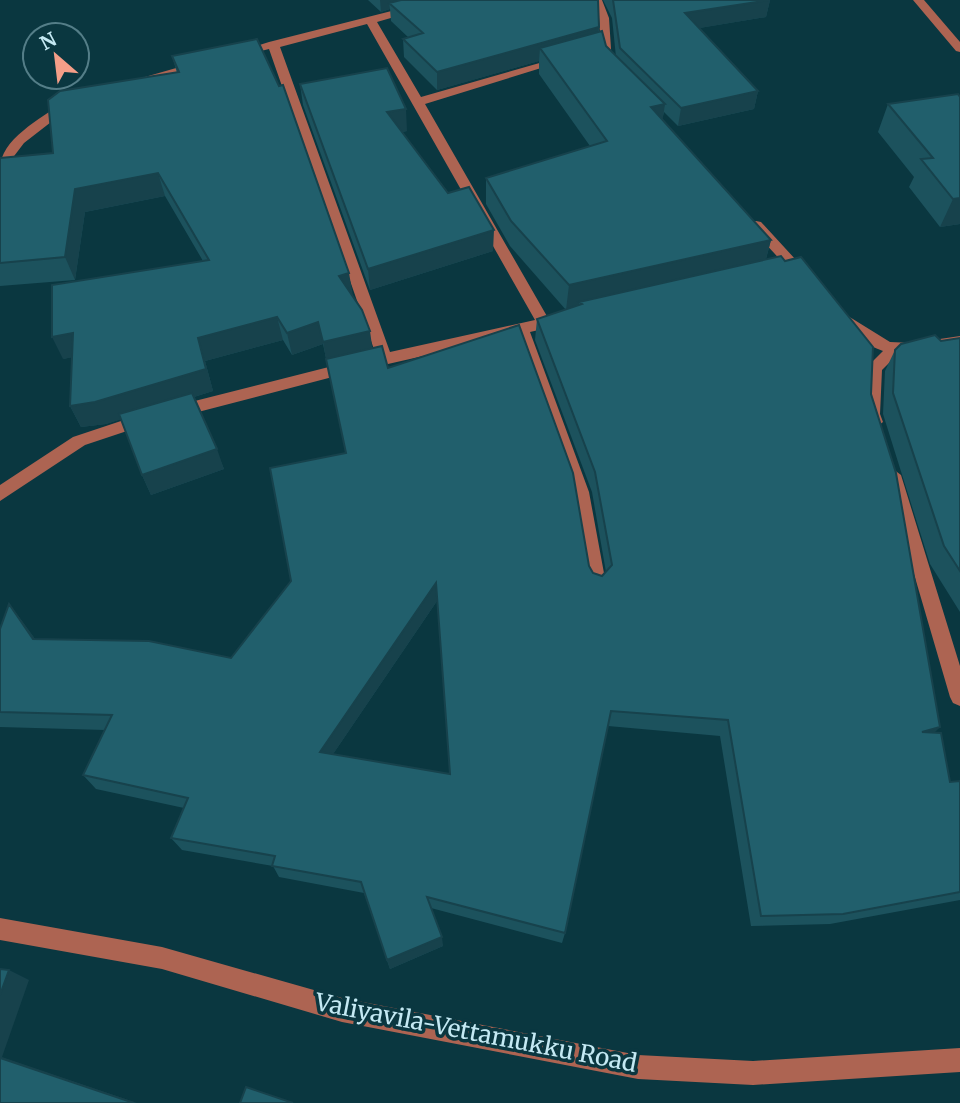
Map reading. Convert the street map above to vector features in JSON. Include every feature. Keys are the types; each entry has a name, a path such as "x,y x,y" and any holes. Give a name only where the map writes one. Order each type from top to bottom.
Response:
{"street":[{"path":"223,58 448,0"},
{"path":"597,0 604,18 599,50 620,78"},
{"path":"918,0 960,49"},
{"path":"370,19 544,323"},
{"path":"273,44 385,359"},
{"path":"418,102 568,58"},
{"path":"122,85 210,61"},
{"path":"0,165 20,140 82,96"},
{"path":"748,216 786,267 817,290"},
{"path":"834,306 867,340 892,350 960,341"},
{"path":"0,494 79,441 144,420 385,359 570,317"},
{"path":"521,328 581,492 597,584"},
{"path":"880,438 872,414 874,369 892,350"},
{"path":"889,463 960,697"},
{"name":"Valiyavila-Vettamukku Road","path":"0,929 162,958 342,1010 638,1067 753,1073 960,1060"}],"building":[{"path":"401,0 598,0 599,27 437,72 403,39 423,33 389,3"},
{"path":"613,0 770,0 685,13 758,91 681,108 620,48"},
{"path":"602,31 606,46 665,104 651,107 771,240 569,285 511,221 486,178 607,141 540,48"},
{"path":"257,39 279,86 283,85 349,273 339,276 362,310 370,331 323,342 318,322 287,333 277,317 198,338 206,369 95,402 70,406 73,333 52,337 52,285 209,260 158,173 75,189 65,257 0,263 0,158 53,153 48,100 60,91 91,91 91,86 179,72 172,56"},
{"path":"387,68 406,109 387,112 448,193 469,187 494,230 368,269 300,84"},
{"path":"958,94 960,198 953,199 921,159 933,158 888,104"},
{"path":"781,256 785,261 801,257 873,347 871,394 896,473 940,727 922,732 941,733 950,782 960,781 960,892 843,914 761,916 728,720 611,711 565,933 427,897 442,937 387,960 361,882 272,866 275,856 171,838 188,798 83,775 112,715 0,712 0,629 9,604 33,639 149,641 231,658 291,581 270,468 346,453 326,359 382,346 388,368 519,325 573,473 589,566 593,573 602,576 612,565 595,472 537,319 582,304 579,302","holes":["436,583 450,774 320,752"]},
{"path":"935,335 941,341 960,338 960,571 944,546 893,393 895,350 901,344"},
{"path":"192,393 217,449 142,475 119,414"},
{"path":"0,969 9,970 0,995"},
{"path":"0,1058 134,1103 0,1103"},
{"path":"246,1087 293,1103 240,1103"}]}
